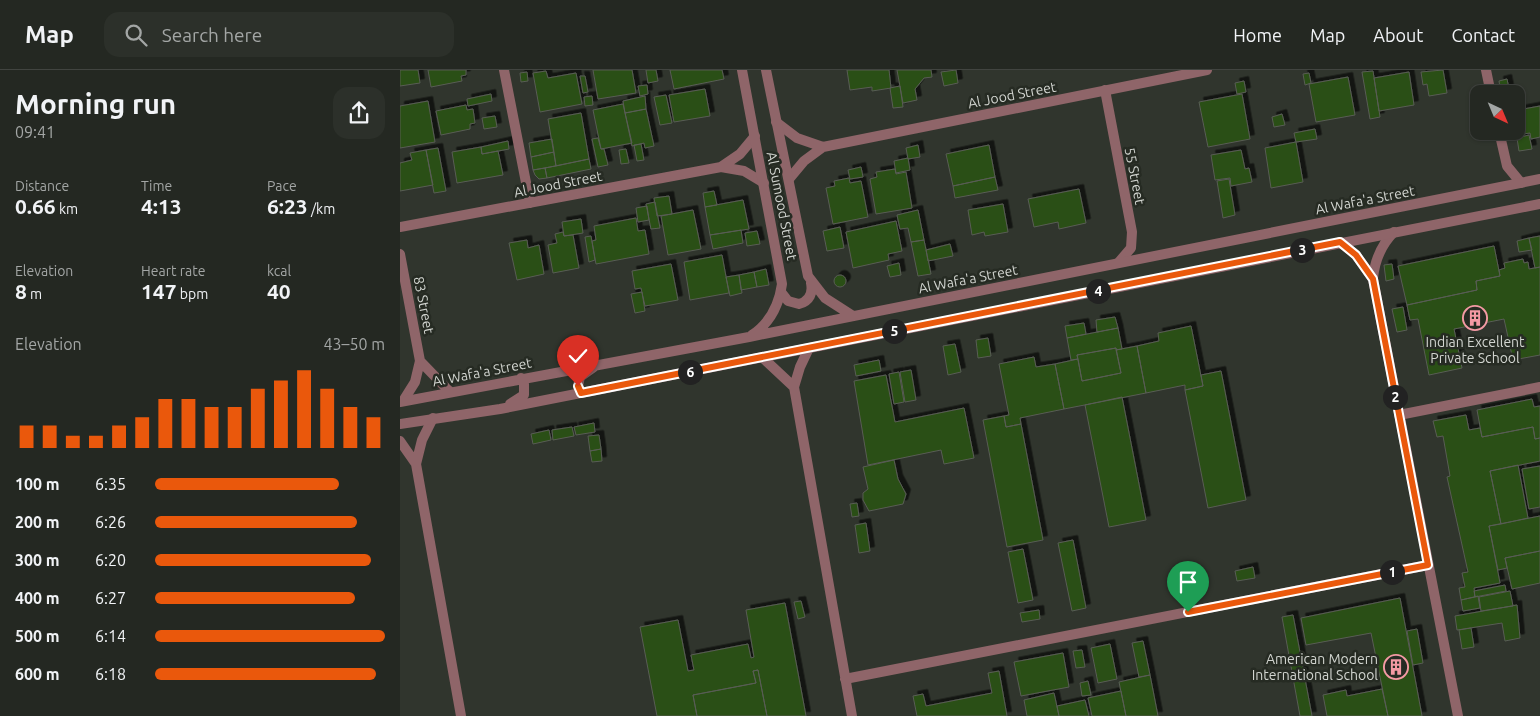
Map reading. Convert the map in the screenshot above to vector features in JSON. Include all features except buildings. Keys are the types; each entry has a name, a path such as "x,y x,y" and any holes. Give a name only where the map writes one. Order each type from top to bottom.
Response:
{"street":[{"path":"504,70 530,203"},
{"name":"Al Sumood Street","path":"742,70 781,274 781,292 778,303 766,322 749,337"},
{"name":"Al Sumood Street","path":"766,70 806,268 811,282 825,298 853,316"},
{"name":"Al Jood Street","path":"789,178 804,161 823,147 1207,70"},
{"path":"1486,70 1489,85"},
{"name":"55 Street","path":"1105,90 1132,232 1131,248 1119,262"},
{"path":"776,122 797,138 823,147"},
{"name":"Al Jood Street","path":"721,168 740,154 755,136"},
{"path":"1501,140 1507,166 1521,183"},
{"name":"Al Jood Street","path":"400,227 721,168 744,172 764,183"},
{"name":"Al Wafa'a Street","path":"401,401 749,337 1540,179"},
{"path":"400,424 500,409 1540,204"},
{"path":"1394,232 1387,239 1376,258 1373,279 1458,716"},
{"path":"1340,242 1356,255 1373,279"},
{"name":"83 Street","path":"400,254 420,361 415,382 401,401"},
{"path":"781,292 788,301 799,304 804,302 812,293 811,282"},
{"path":"809,348 800,367 794,387 852,716"},
{"path":"763,358 794,387"},
{"path":"420,361 450,392"},
{"path":"581,393 578,386 580,377 590,369 606,362"},
{"path":"500,409 524,394 524,384 520,378"},
{"path":"1399,414 1540,387"},
{"path":"433,418 422,440 416,464 461,716"},
{"path":"400,441 416,464"},
{"path":"845,679 1428,565"}],"place":[{"name":"Indian Excellent Private School","path":"1475,318"},
{"name":"American Modern International School","path":"1396,667"}],"route":[{"path":"578,386 581,393 1340,242 1363,262 1373,279 1428,565 1188,612"}]}
